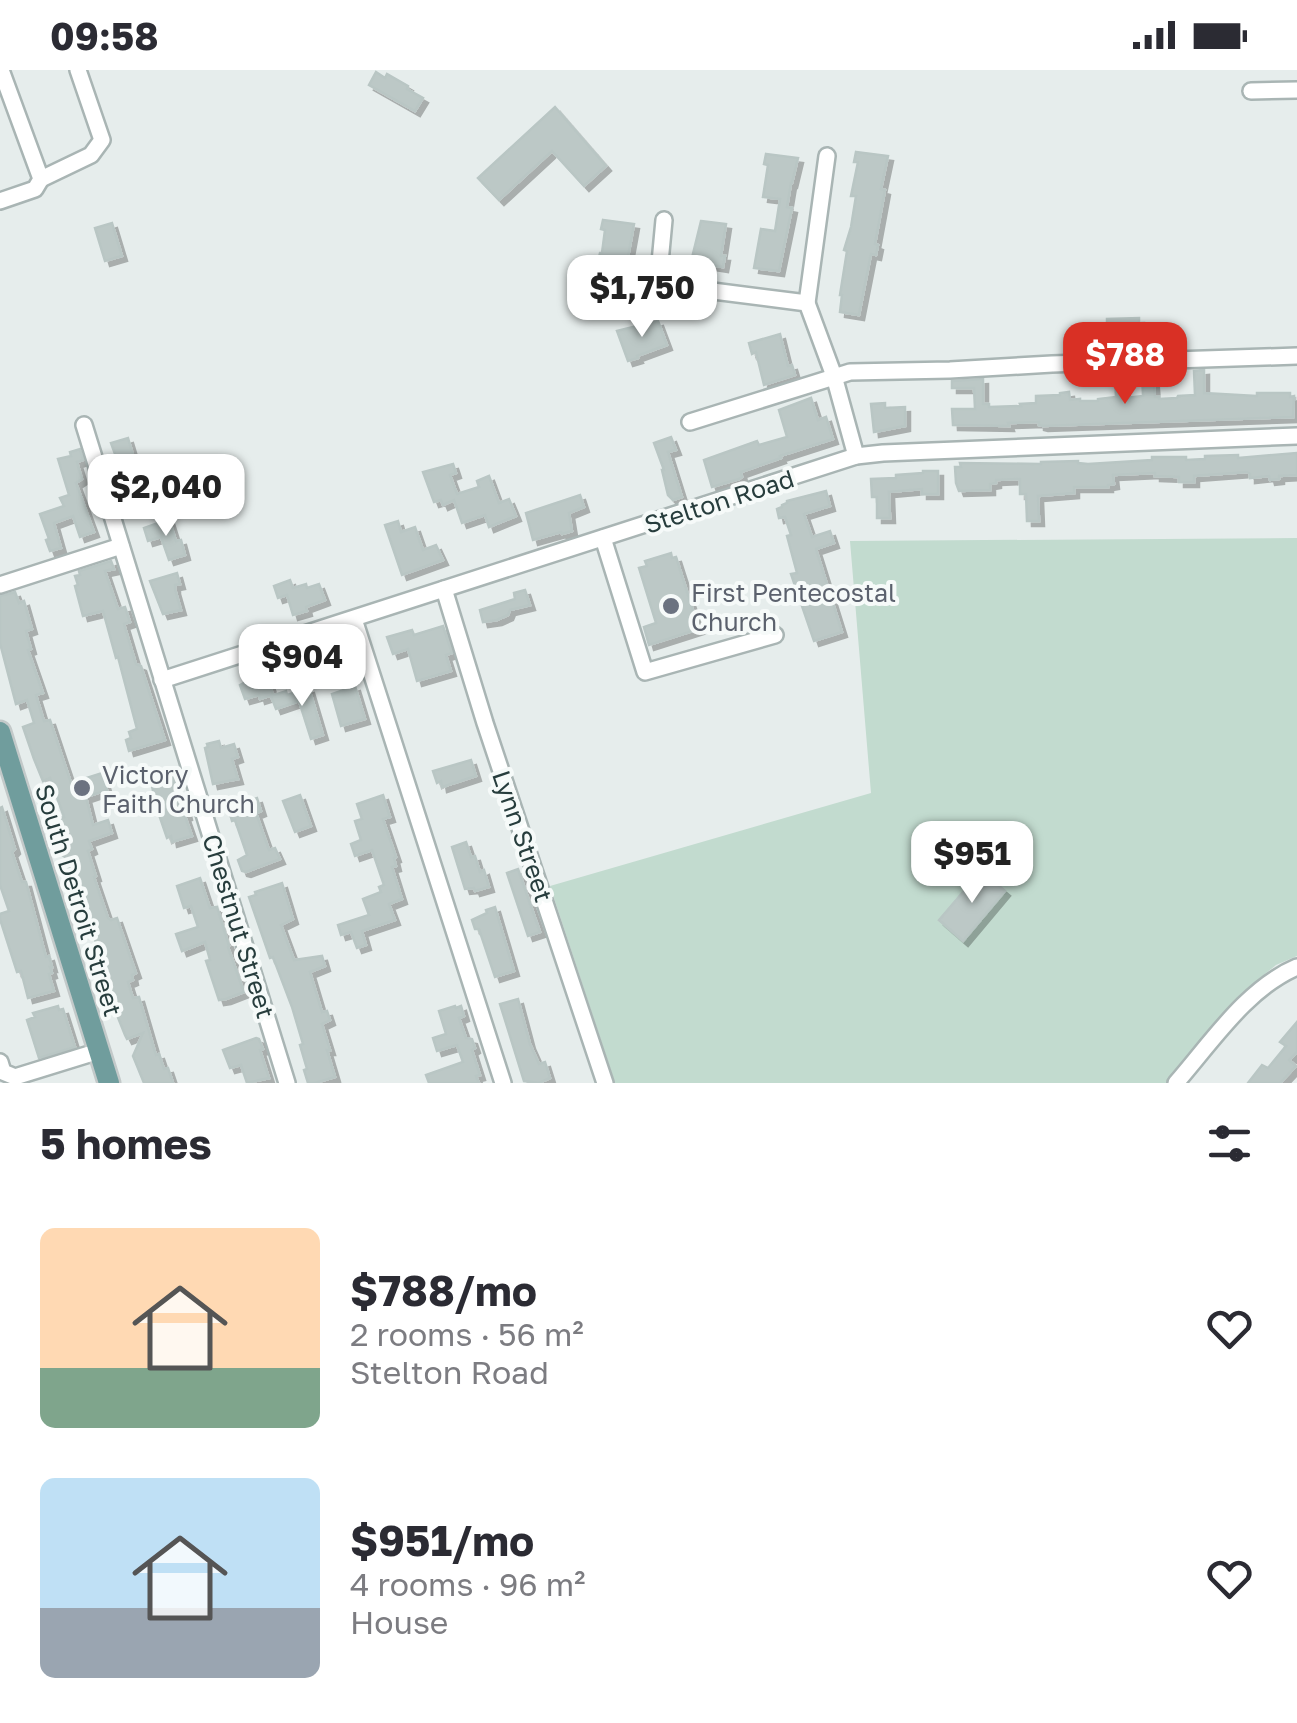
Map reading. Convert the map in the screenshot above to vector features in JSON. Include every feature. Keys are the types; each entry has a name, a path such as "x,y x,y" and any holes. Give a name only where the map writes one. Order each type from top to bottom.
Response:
{"main road":[{"name":"South Detroit Street","path":"0,732 8,784 109,1083"}],"street":[{"path":"1,70 6,100 41,179"},
{"path":"0,202 35,189 41,179 92,154 102,140 78,70"},
{"path":"1252,92 1297,90"},
{"path":"827,156 806,304 834,376 856,456"},
{"path":"658,284 664,220"},
{"path":"605,303 658,284 806,304"},
{"path":"690,422 850,372 1297,356"},
{"name":"Chestnut Street","path":"84,426 287,1083"},
{"name":"Stelton Road","path":"162,680 856,456 1297,436"},
{"path":"603,538 645,672 775,635"},
{"path":"0,585 120,546"},
{"name":"Lynn Street","path":"444,588 605,1083"},
{"path":"354,619 504,1083"},
{"path":"1176,1083 1256,992 1297,967"},
{"path":"0,1062 4,1072 16,1076 99,1052"}],"green space":[{"path":"1297,538 1297,956 1260,978 1169,1083 615,1083 550,886 871,793 850,541"}],"building":[{"path":"376,72 385,78 387,74 423,98 415,111 369,85"},
{"path":"555,107 606,166 584,186 552,151 499,200 478,178"},
{"path":"856,152 888,156 881,189 885,190 875,244 878,245 876,255 871,254 859,315 840,312 847,251 844,250 856,196 851,196 858,162 854,162"},
{"path":"766,154 798,158 779,271 754,268 761,229 775,231 780,199 763,197"},
{"path":"603,220 634,224 630,268 598,263 605,230 601,229"},
{"path":"701,221 726,224 723,267 691,262"},
{"path":"112,223 122,256 105,261 95,228"},
{"path":"1139,318 1139,335 1107,336 1107,319"},
{"path":"658,321 667,345 628,361 617,331"},
{"path":"780,334 788,366 792,365 795,375 764,385 756,352 752,354 749,343"},
{"path":"1204,370 1204,393 1290,393 1290,397 1294,396 1293,417 1043,426 1039,422 953,425 952,409 975,409 974,388 952,388 952,381 983,379 983,404 1021,406 1036,403 1036,396 1069,392 1070,400 1116,397 1115,374 1124,374 1125,398 1143,396 1142,372 1153,372 1155,397 1159,399 1195,395 1194,371"},
{"path":"811,398 818,420 826,417 833,439 780,456 741,472 739,479 712,487 704,460 757,441 759,445 787,437 779,410"},
{"path":"885,403 885,408 905,407 905,426 874,432 871,404"},
{"path":"671,437 676,450 668,452 682,497 673,500 668,495 654,443"},
{"path":"128,438 137,468 143,466 157,499 137,506 111,443"},
{"path":"80,449 83,460 77,462 82,479 76,483 94,532 80,537 73,516 54,523 61,548 50,551 40,514 64,506 60,498 69,495 58,459"},
{"path":"1297,453 1297,475 1279,479 1250,478 1247,472 1194,476 1194,482 1179,482 1179,477 1155,473 1113,475 1114,484 1108,487 1074,487 1074,493 1038,496 1039,521 1027,521 1026,494 1020,494 1020,479 996,480 990,484 990,490 959,491 956,483 955,467 961,467 960,463 1088,464 1152,457 1186,460"},
{"path":"453,464 456,473 450,475 457,494 479,487 477,481 489,476 499,503 509,499 516,516 489,527 485,515 462,523 454,500 443,505 441,500 434,502 423,472"},
{"path":"938,471 938,494 922,494 922,489 889,492 890,518 877,518 877,497 872,497 871,479"},
{"path":"826,491 830,506 804,514 812,537 830,531 834,543 816,549 842,632 814,641 791,574 797,573 787,536 791,535 785,517 779,518 777,509 787,501"},
{"path":"580,495 584,507 569,513 572,531 533,540 526,513"},
{"path":"169,519 185,555 169,560 161,537 148,541 144,528"},
{"path":"398,521 401,532 415,527 423,550 436,545 443,560 402,575 385,525"},
{"name":"First Pentecostal Church","path":"671,553 672,558 676,557 699,629 649,645 644,627 656,623 639,568 647,566 645,561"},
{"path":"111,561 114,569 105,571 118,609 125,607 130,622 124,624 136,664 141,666 165,740 129,751 126,740 131,738 129,732 137,729 103,611 83,616 75,586 79,571"},
{"path":"177,573 180,584 175,589 181,610 163,614 150,581"},
{"path":"290,580 293,588 319,584 325,600 293,615 287,595 278,598 274,586"},
{"path":"525,590 530,605 483,622 480,610 515,599 514,593"},
{"path":"15,592 19,603 24,601 32,629 26,631 31,649 28,650 43,693 36,695 44,721 50,720 71,783 102,773 107,790 86,797 93,825 108,820 112,833 89,841 92,849 88,851 108,918 117,918 136,973 128,982 133,998 139,997 156,1055 159,1054 164,1069 168,1068 173,1083 144,1083 133,1056 143,1033 127,1039 125,1035 86,911 83,912 72,888 75,887 59,846 67,843 59,818 64,817 50,778 43,781 34,759 23,727 34,723 27,700 16,704 0,643 0,596"},
{"path":"443,626 452,653 446,655 451,671 417,681 408,649 393,654 387,637 412,630 414,635"},
{"path":"344,648 349,664 320,673 315,657"},
{"path":"258,675 259,679 267,676 273,695 245,699 240,685"},
{"path":"355,686 365,719 341,726 332,694"},
{"path":"309,688 323,735 311,739 299,701 276,709 271,696"},
{"path":"219,741 221,748 234,744 238,757 232,759 238,779 213,784 205,748"},
{"path":"471,760 476,776 442,787 441,781 437,783 433,771"},
{"path":"175,774 174,783 180,804 184,803 192,836 172,842 171,836 167,838 151,781"},
{"path":"300,795 311,826 295,832 283,801"},
{"path":"383,795 390,817 383,819 396,857 396,866 392,867 402,899 389,904 395,920 362,931 366,945 357,948 351,932 341,935 338,925 369,915 363,899 381,892 379,887 384,885 372,850 355,856 351,844 361,840 355,821 362,819 357,804"},
{"path":"246,798 257,798 261,811 256,813 269,850 275,848 280,859 246,872 238,860 247,855 228,807"},
{"path":"2,807 15,849 12,852 22,882 26,882 52,967 49,974 54,991 28,998 0,919 0,914 9,911 0,885"},
{"path":"466,842 480,872 484,870 489,887 465,889 452,847"},
{"path":"518,869 540,932 528,936 507,873"},
{"path":"981,871 1005,891 963,941 939,920"},
{"path":"200,878 210,908 217,907 244,992 226,999 219,1000 206,961 210,960 205,942 182,951 176,934 198,927 191,906 184,908 177,886"},
{"path":"282,883 293,919 281,925 294,960 322,956 325,966 310,972 322,1012 327,1011 330,1020 322,1024 335,1077 315,1083 308,1083 300,1045 303,1044 292,1007 249,897"},
{"path":"495,907 514,971 495,977 479,929 475,929 472,920"},
{"path":"518,999 530,1044 539,1064 545,1062 550,1078 539,1083 524,1081 500,1004"},
{"path":"58,1006 63,1009 75,1047 39,1058 27,1020 35,1017 33,1013"},
{"path":"461,1006 464,1016 459,1018 466,1038 472,1039 475,1048 472,1050 479,1083 429,1083 426,1075 463,1062 457,1045 437,1051 433,1038 446,1034 439,1011"},
{"path":"1297,1022 1297,1052 1289,1060 1296,1066 1280,1083 1248,1083 1262,1065 1268,1068 1286,1046 1280,1042"},
{"path":"256,1038 263,1049 260,1050 269,1078 247,1083 241,1065 230,1068 223,1050"}],"place":[{"name":"First Pentecostal Church","path":"671,606"},
{"name":"Victory Faith Church","path":"82,788"}]}
